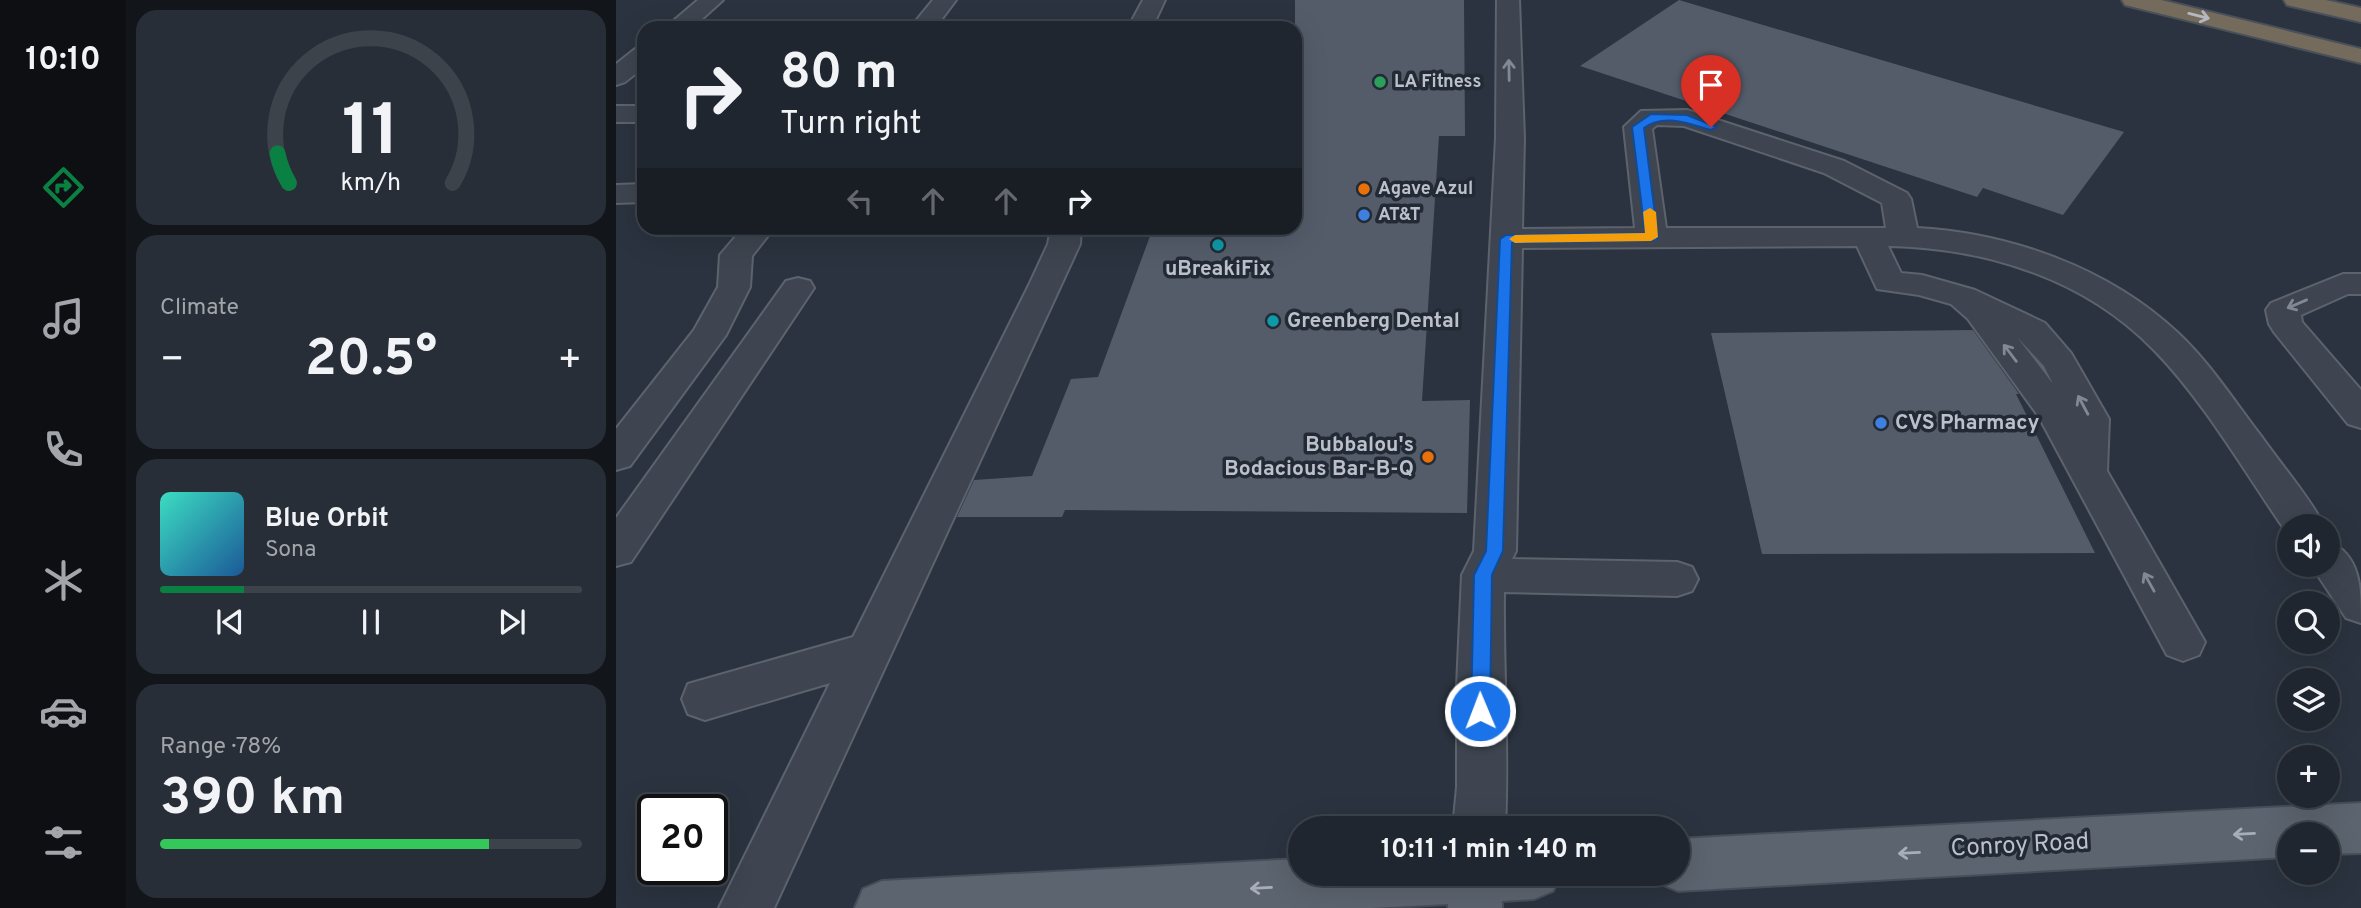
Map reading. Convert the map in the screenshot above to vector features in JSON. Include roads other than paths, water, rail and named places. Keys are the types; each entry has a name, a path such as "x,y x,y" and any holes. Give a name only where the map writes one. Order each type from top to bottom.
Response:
{"highway":[{"path":"2133,0 2361,56"},
{"path":"2295,0 2361,15"}],"main road":[{"name":"Conroy Road","path":"1690,864 2361,828"},
{"path":"882,908 1288,883"}],"lane":[{"path":"686,21 712,0"},
{"path":"928,21 945,0"},
{"path":"1144,21 1154,0"},
{"path":"1478,816 1483,575 1494,551 1510,138 1508,0"},
{"path":"616,77 637,60"},
{"path":"616,114 637,114"},
{"path":"1651,237 1638,127 1651,117 1687,118 1834,167 1896,200 1903,237"},
{"path":"616,182 637,182"},
{"path":"616,194 637,193"},
{"path":"616,456 704,341 734,287 736,255 753,235"},
{"path":"746,908 1045,285 1064,244 1065,235"},
{"path":"1868,237 1889,282 1922,285 1963,297 1980,312 2054,411 2183,642"},
{"path":"1506,239 1903,237 1961,242 2013,255 2096,289 2155,331 2195,373 2296,514"},
{"path":"2361,284 2343,284 2283,310 2286,324 2361,415"},
{"path":"616,550 798,288"},
{"path":"616,421 652,376 704,341"},
{"path":"1483,575 1677,579"},
{"path":"2340,575 2361,605"},
{"path":"705,699 869,652"}],"place":[{"name":"LA Fitness","path":"1380,82"},
{"name":"Agave Azul","path":"1364,189"},
{"name":"AT&T","path":"1364,215"},
{"name":"uBreakiFix","path":"1218,245"},
{"name":"Greenberg Dental","path":"1273,321"},
{"name":"CVS Pharmacy","path":"1881,423"},
{"name":"Bubbalou's Bodacious Bar-B-Q","path":"1428,457"}]}
